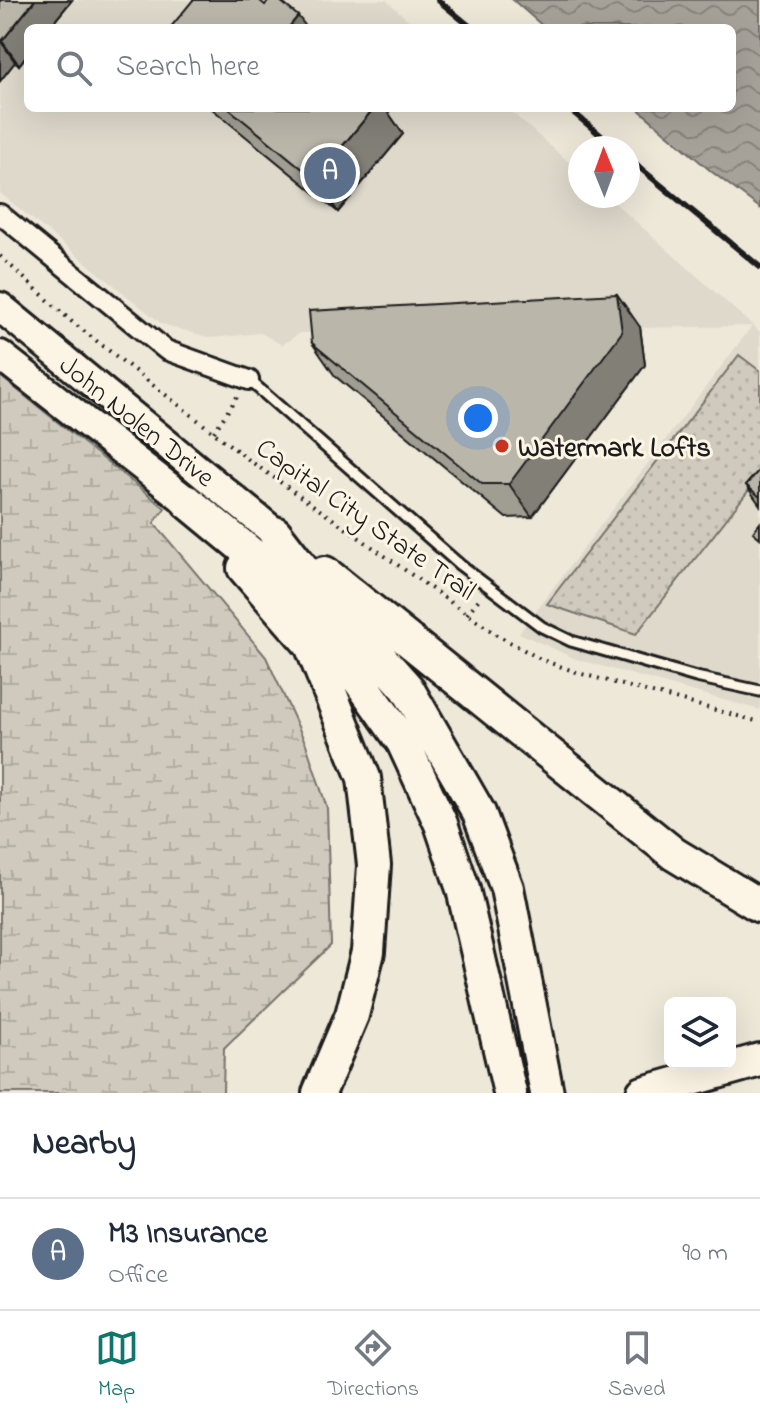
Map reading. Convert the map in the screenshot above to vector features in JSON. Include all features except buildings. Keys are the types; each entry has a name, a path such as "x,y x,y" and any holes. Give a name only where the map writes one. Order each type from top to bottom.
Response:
{"highway":[{"path":"188,502 311,645 364,778 374,865 368,952 352,1015 319,1093"},
{"path":"188,502 297,592 403,742 441,824 463,889 510,1093"},
{"path":"275,533 674,854 760,906"},
{"path":"275,533 316,586 407,688 479,813 507,888 547,1093"},
{"path":"643,1093 760,1060"}],"main road":[{"name":"John Nolen Drive","path":"0,307 275,533"},
{"name":"John Nolen Drive","path":"0,355 188,502"}],"street":[{"path":"0,214 166,350 249,380"}],"lane":[{"path":"249,380 518,611 571,641 707,680 760,691"}],"path":[{"name":"Capital City State Trail","path":"0,256 71,321 335,523 467,614 542,660 760,722"},
{"path":"214,432 249,380"},
{"path":"467,614 488,587"}],"shaded area":[{"path":"0,0 386,0 413,24 24,24 24,112 512,112 568,161 568,208 620,208 760,332 760,710 576,659 519,633 752,326 300,333 282,345 261,333 211,338 162,324 0,193"}],"green space":[{"path":"739,355 760,371 760,476 636,634 547,604"},
{"path":"0,376 165,508 154,523 266,657 306,744 327,808 331,945 224,1048 223,1093 0,1093"}],"water":[{"path":"513,0 760,0 760,208 642,112 736,112 736,24 540,24"}],"railway":[{"path":"438,0 467,24"},
{"path":"573,112 602,136"},
{"path":"640,168 760,267"}],"place":[{"name":"M3 Insurance","path":"330,173"},
{"name":"Watermark Lofts","path":"502,446"}]}
